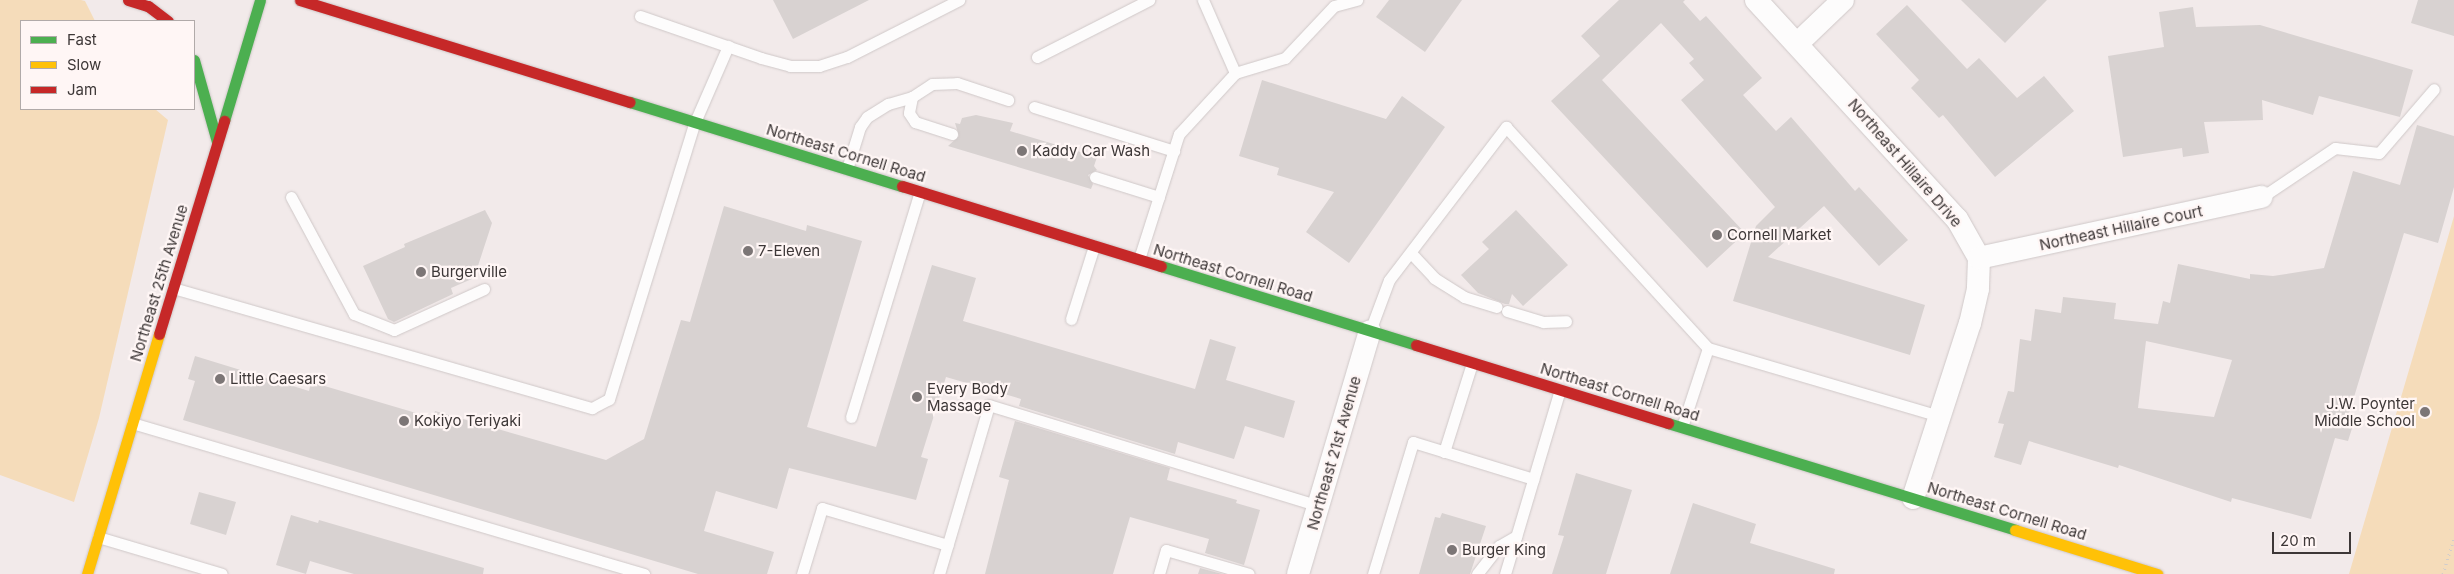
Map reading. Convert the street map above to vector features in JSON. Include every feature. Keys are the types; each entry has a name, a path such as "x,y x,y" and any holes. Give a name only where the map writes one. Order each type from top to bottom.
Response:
{"main road":[{"path":"128,0 148,6 167,20"},
{"name":"Northeast 25th Avenue","path":"87,574 260,0"},
{"name":"Northeast Cornell Road","path":"300,0 2157,574"},
{"path":"195,64 217,142"}],"street":[{"name":"Northeast Hillaire Drive","path":"1756,0 1798,43 1957,219 1979,258"},
{"path":"1798,43 1843,0"},
{"name":"Northeast Hillaire Court","path":"1979,258 2262,197"},
{"path":"1913,498 1970,323 1978,289 1979,258"},
{"name":"Northeast 21st Avenue","path":"1298,574 1370,331"}],"lane":[{"path":"640,16 790,66 819,66 847,57 958,0"},
{"path":"1038,57 1149,0"},
{"path":"1203,0 1235,73"},
{"path":"1139,259 1179,134 1235,73 1285,58 1334,6 1357,0"},
{"path":"173,288 592,408 609,398 696,122 728,46"},
{"path":"847,169 860,126 867,117 888,104 912,97 932,84 944,82 1008,100"},
{"path":"2262,197 2335,148 2379,152 2434,89"},
{"path":"912,97 909,113 915,122 952,134"},
{"path":"1034,107 1174,151"},
{"path":"1370,331 1389,280 1506,127 1708,348 1939,416"},
{"path":"1095,177 1159,196"},
{"path":"851,417 920,192"},
{"path":"291,197 354,314 394,330 484,289"},
{"path":"1072,319 1094,246"},
{"path":"1411,253 1434,278 1464,298 1543,322 1566,321"},
{"path":"1682,427 1708,348"},
{"path":"1444,452 1472,362"},
{"path":"1505,574 1560,390"},
{"path":"939,574 989,405 1319,506"},
{"path":"132,422 644,574"},
{"path":"1373,574 1413,442 1533,479"},
{"path":"802,574 822,508 948,545"},
{"path":"1477,574 1499,546 1516,536"},
{"path":"98,537 222,574"},
{"path":"1159,574 1166,550 1249,574"}],"path":[{"path":"2443,574 2454,538"}],"shaded area":[{"path":"0,0 81,0 85,1 94,20 20,20 20,110 156,110 168,120 99,418 74,502 0,475"},
{"name":"J.W. Poynter Middle School","path":"2454,216 2454,574 2349,574 2444,251"}],"building":[{"path":"773,0 869,0 793,39"},
{"path":"1389,0 1462,0 1425,52 1376,17"},
{"path":"1619,0 1685,0 1683,2 1700,21 1706,16 1762,78 1743,95 1776,131 1791,117 1855,191 1859,187 1908,240 1879,266 1824,206 1768,257 1925,305 1910,355 1733,301 1756,226 1775,207 1681,100 1704,80 1689,63 1694,59 1661,23 1602,80 1745,233 1707,268 1551,101 1600,56 1581,36"},
{"path":"1961,0 2047,0 2005,43"},
{"path":"2418,0 2454,0 2454,36 2411,23"},
{"path":"1907,5 1967,69 1979,58 2017,98 2044,76 2074,111 1995,177 1943,115 1939,118 1911,88 1919,80 1876,34"},
{"path":"2193,7 2196,27 2260,25 2413,70 2400,117 2319,96 2313,115 2262,100 2263,120 2204,122 2209,153 2183,157 2182,148 2123,157 2108,56 2164,47 2159,12"},
{"path":"1262,80 1386,119 1402,96 1445,127 1349,263 1306,232 1334,192 1277,175 1279,168 1239,156"},
{"name":"Kaddy Car Wash","path":"976,115 1013,123 1010,131 1097,157 1094,166 1097,170 1088,175 1093,184 1091,189 948,146 959,136 955,123 960,124 962,118"},
{"path":"2417,125 2454,136 2454,187 2438,243 2404,233 2347,420 2354,422 2348,441 2335,438 2311,519 2232,498 2231,502 2119,465 2118,468 2029,441 2021,465 1994,457 2004,424 1998,423 2008,391 2014,392 2020,339 2031,341 2035,309 2061,313 2063,297 2116,303 2114,319 2158,324 2163,301 2170,303 2178,264 2250,279 2250,274 2273,276 2324,268 2353,171 2400,185","holes":["2146,341 2232,360 2214,417 2138,408"]},
{"path":"724,206 806,231 807,225 862,241 807,427 876,447 932,265 976,278 963,321 1195,389 1210,339 1236,347 1226,380 1295,401 1284,438 1245,426 1234,459 1178,442 1175,454 1019,406 1021,399 946,377 921,457 928,459 916,500 789,468 777,509 716,491 704,531 774,552 767,574 698,574 183,420 195,381 188,379 195,356 309,391 311,382 433,418 435,411 606,460 644,439 681,320 690,322"},
{"name":"Burgerville","path":"485,210 492,223 474,278 451,288 453,294 394,322 388,319 363,266 405,247 404,244"},
{"path":"1516,210 1568,265 1523,306 1512,294 1509,304 1505,304 1478,293 1461,275 1489,249 1482,242"},
{"path":"1015,421 1170,468 1167,480 1237,500 1236,503 1260,510 1244,565 1205,553 1209,539 1130,517 1113,574 985,574 1009,480 999,477"},
{"path":"1576,473 1632,490 1606,574 1552,574 1564,536 1558,535"},
{"path":"199,492 236,502 226,535 190,524"},
{"path":"1693,503 1756,524 1750,543 1835,569 1834,574 1670,574"},
{"name":"Burger King","path":"1442,513 1486,526 1470,574 1419,574 1435,517 1440,518"},
{"path":"291,515 318,523 319,520 484,568 483,574 354,574 310,561 306,574 276,565"},
{"path":"1200,568 1222,574 1198,574"}],"traffic: fast":[{"path":"224,121 260,0"},
{"path":"195,64 217,142"},
{"path":"630,102 902,186"},
{"path":"1161,266 1416,345"},
{"path":"1668,423 2015,530"}],"traffic: slow":[{"path":"87,574 159,334"},
{"path":"2015,530 2157,574"}],"traffic: jam":[{"path":"128,0 148,6 167,20"},
{"path":"300,0 630,102"},
{"path":"159,334 224,121"},
{"path":"902,186 1161,266"},
{"path":"1416,345 1668,423"}],"place":[{"name":"Kaddy Car Wash","path":"1022,151"},
{"name":"Cornell Market","path":"1717,235"},
{"name":"7-Eleven","path":"748,251"},
{"name":"Burgerville","path":"421,272"},
{"name":"Little Caesars","path":"220,379"},
{"name":"Every Body Massage","path":"917,397"},
{"name":"J.W. Poynter Middle School","path":"2425,412"},
{"name":"Kokiyo Teriyaki","path":"404,421"},
{"name":"Burger King","path":"1452,550"}]}
